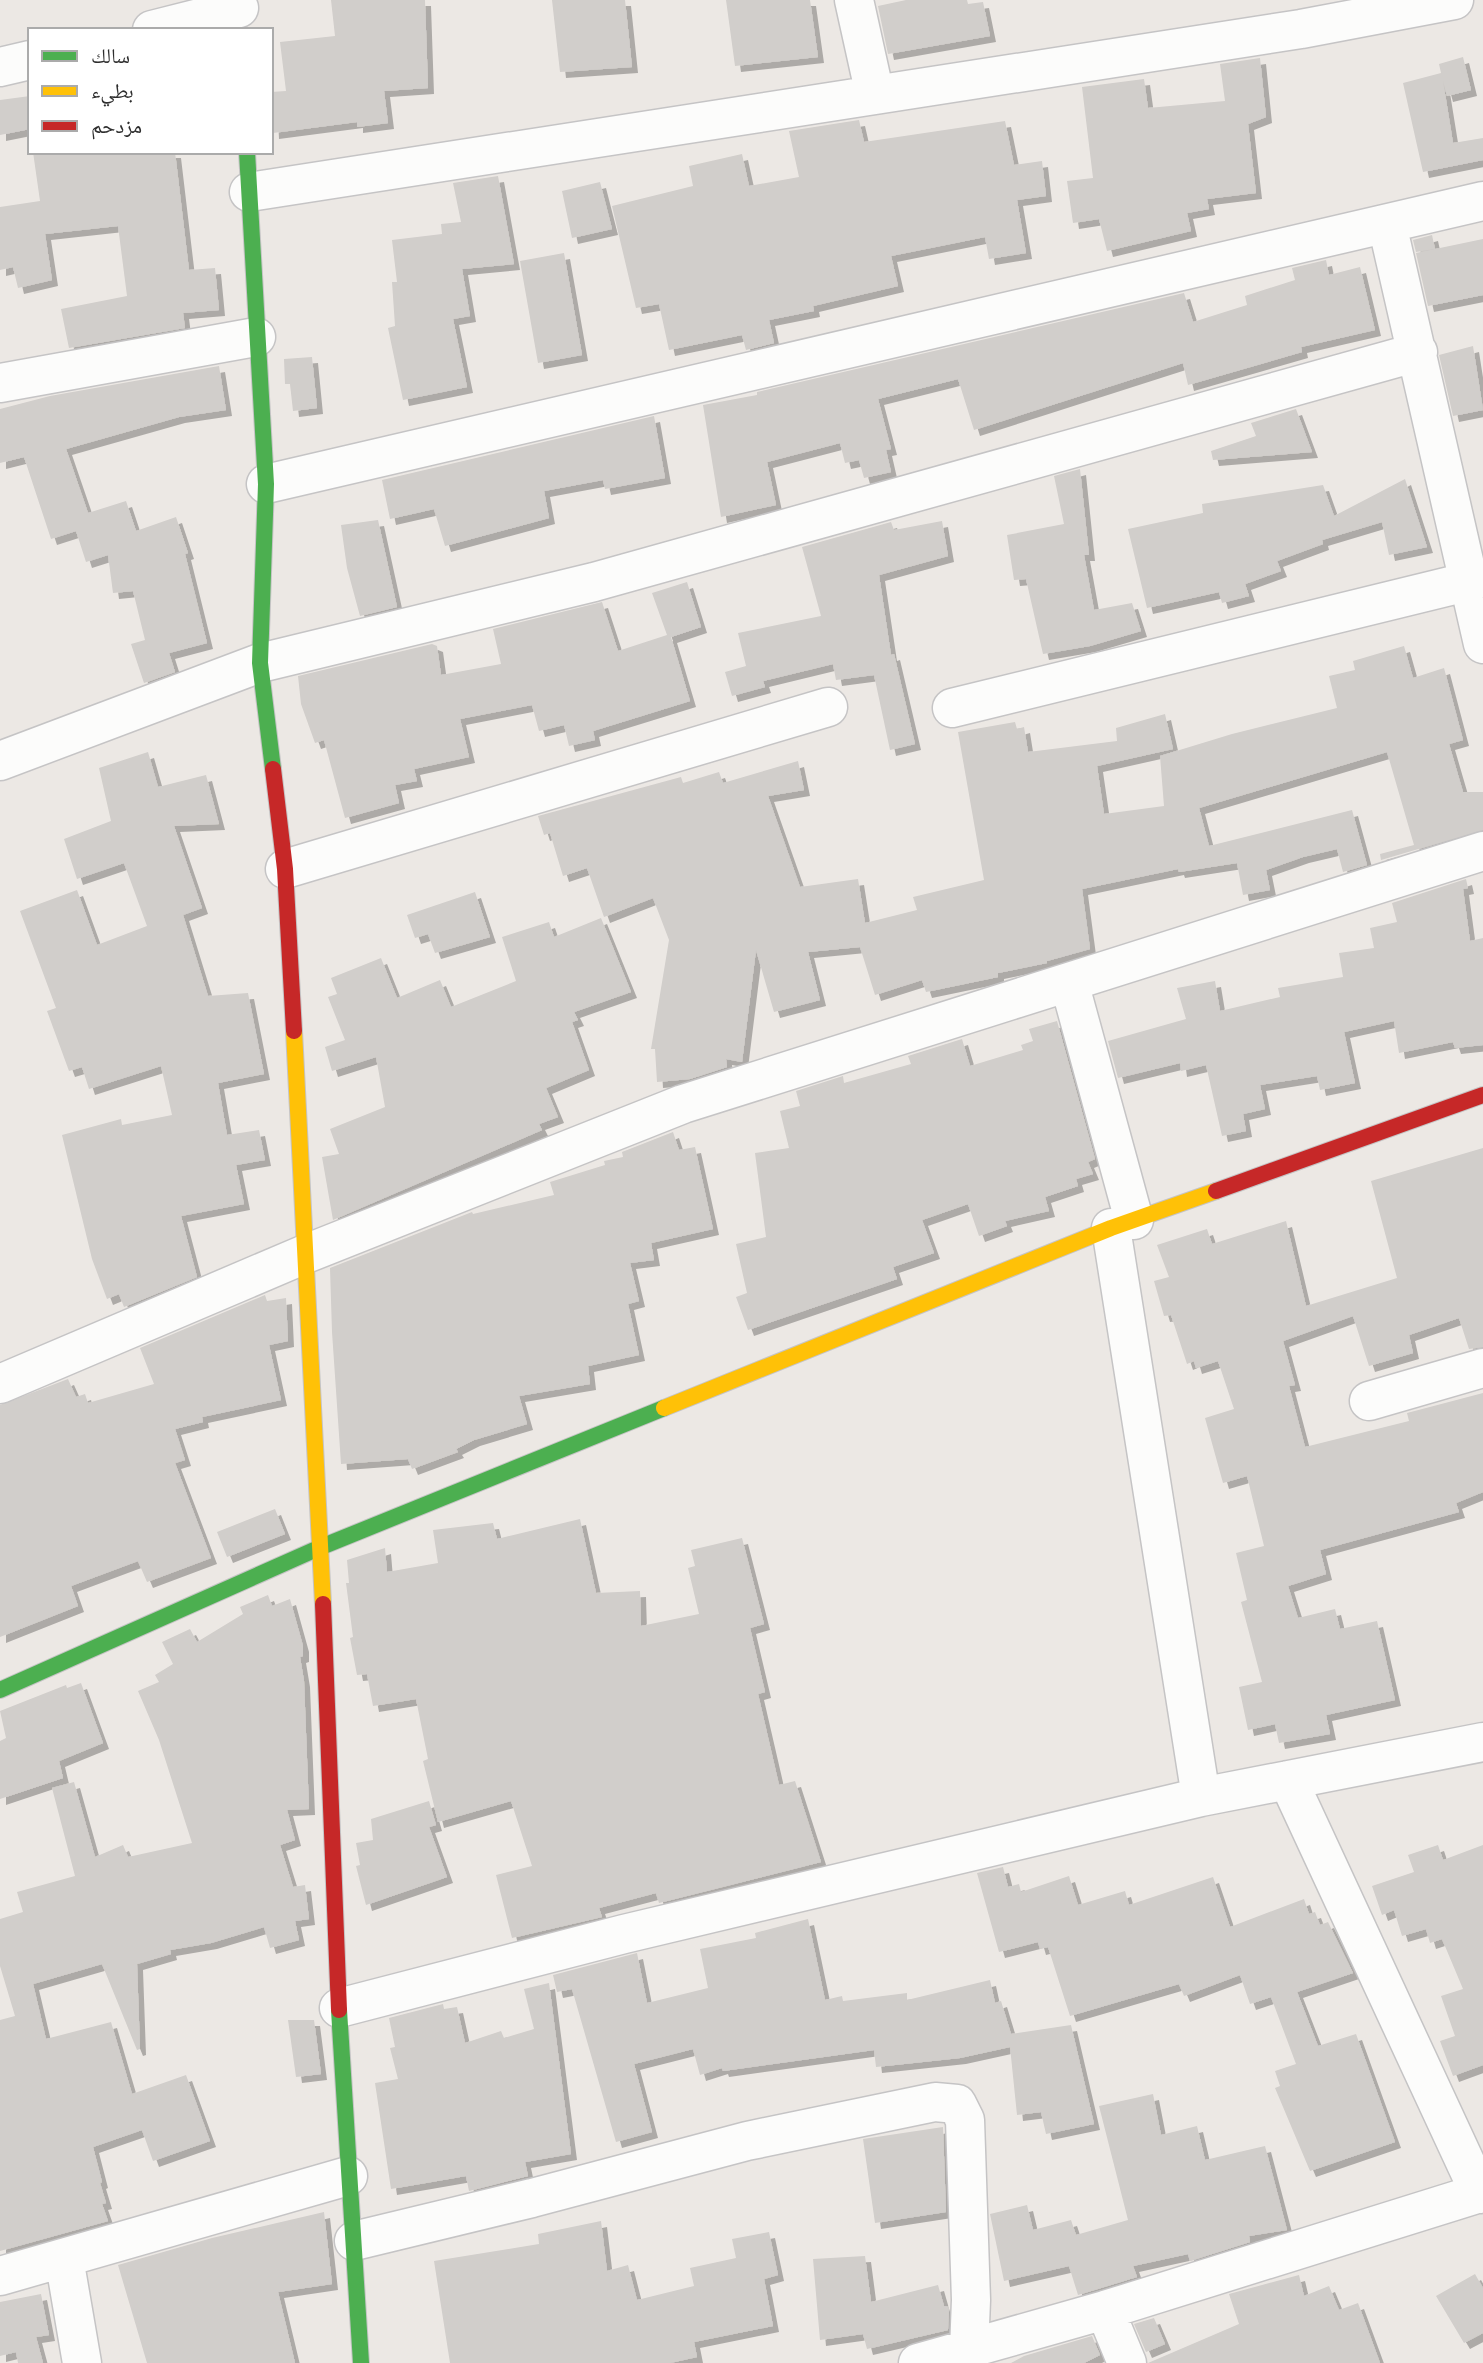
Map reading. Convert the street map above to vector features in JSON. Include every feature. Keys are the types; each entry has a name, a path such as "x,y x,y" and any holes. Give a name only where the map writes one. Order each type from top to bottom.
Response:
{"street":[{"path":"854,0 875,95"},
{"path":"249,192 1301,29 1454,0"},
{"path":"162,28 240,13"},
{"path":"0,67 28,60"},
{"path":"247,154 266,484 260,663 285,869 303,1255 321,1546 339,2008 361,2363"},
{"path":"266,484 1483,201"},
{"path":"1387,224 1476,580 1483,644"},
{"path":"0,383 256,337"},
{"path":"0,761 260,663 594,582 1418,352"},
{"path":"952,708 1476,580"},
{"path":"285,869 828,707"},
{"path":"0,1384 303,1255 683,1104 1483,851"},
{"path":"1069,982 1123,1224 1201,1797"},
{"path":"0,1690 321,1546 1123,1224 1483,1095"},
{"path":"1369,1401 1483,1368"},
{"path":"339,2008 624,1934 1201,1797 1483,1742"},
{"path":"918,2363 1105,2311 1481,2193 1288,1780"},
{"path":"354,2241 532,2199 747,2141 934,2102 957,2104 965,2120 971,2300 969,2350"},
{"path":"0,2277 348,2176"},
{"path":"64,2258 82,2363"},
{"path":"1105,2311 1126,2363"}],"building":[{"path":"331,0 425,0 428,88 384,91 388,123 357,127 357,122 273,133 273,92 286,91 280,42 335,36"},
{"path":"552,0 625,0 632,67 560,72"},
{"path":"726,0 810,0 818,57 735,66"},
{"path":"906,0 967,0 968,4 983,2 990,36 888,54 878,6"},
{"path":"1463,57 1471,90 1447,96 1443,81 1453,143 1483,138 1483,160 1423,172 1403,83 1441,73 1439,64"},
{"path":"1260,58 1266,117 1248,124 1256,193 1207,199 1209,209 1187,213 1191,231 1107,251 1099,219 1073,223 1067,181 1093,178 1082,87 1144,79 1148,108 1225,101 1220,64"},
{"path":"28,96 28,129 0,135 0,100"},
{"path":"859,120 864,142 1005,121 1014,165 1042,161 1046,196 1017,200 1026,253 989,259 985,237 891,256 898,286 813,306 814,311 769,320 774,343 746,350 742,335 669,350 659,304 636,308 612,206 693,186 689,166 742,154 749,186 799,177 789,131"},
{"path":"33,154 175,154 189,270 215,268 219,310 183,313 185,328 69,348 61,309 127,296 118,226 45,234 52,280 18,288 13,267 0,270 0,207 40,201"},
{"path":"498,176 514,264 462,269 470,316 453,319 467,387 403,400 388,328 395,326 392,282 397,282 392,240 442,234 441,224 461,222 453,183"},
{"path":"600,182 612,229 572,238 562,191"},
{"path":"1432,235 1435,249 1416,252 1413,240"},
{"path":"1483,239 1483,295 1428,306 1416,253"},
{"path":"564,253 582,355 538,363 520,261"},
{"path":"1326,260 1329,275 1360,267 1375,330 1301,347 1302,352 1188,385 1183,363 974,430 958,379 878,399 891,449 886,450 891,472 864,478 859,460 845,463 840,443 767,462 776,505 721,517 703,405 757,395 757,392 1184,293 1193,322 1247,305 1245,296 1295,280 1292,268"},
{"path":"1473,346 1483,410 1453,416 1439,355"},
{"path":"312,357 317,408 293,411 290,384 285,384 284,359"},
{"path":"219,366 226,410 179,417 66,449 88,513 126,501 136,531 176,517 188,553 185,554 207,643 169,653 175,672 144,683 131,644 145,640 133,591 113,593 108,555 86,562 76,531 51,539 24,457 0,463 0,409 50,396"},
{"path":"1296,409 1312,452 1213,460 1211,451 1256,436 1251,423"},
{"path":"654,416 665,478 605,489 603,480 544,491 549,518 445,546 434,509 390,519 382,480"},
{"path":"1080,469 1089,555 1084,555 1094,610 1132,603 1141,631 1090,646 1043,654 1026,579 1014,580 1007,535 1064,524 1054,476"},
{"path":"1405,479 1427,547 1389,555 1382,522 1322,540 1323,544 1277,561 1281,571 1245,584 1249,596 1222,603 1219,592 1147,608 1128,529 1203,513 1202,504 1323,485 1334,516"},
{"path":"378,520 397,607 360,616 347,568 341,525"},
{"path":"942,521 948,556 879,575 891,655 894,654 915,744 890,750 874,675 836,680 833,664 763,681 765,687 732,696 725,672 746,666 738,633 821,616 802,547 891,522 894,530"},
{"path":"687,582 701,627 671,637 690,701 593,731 595,740 569,746 564,725 539,731 532,705 460,719 469,757 414,769 417,781 395,785 399,803 345,818 324,740 315,743 301,704 298,676 432,644 437,646 441,675 501,664 493,629 602,602 618,651 667,635 652,593"},
{"path":"1404,646 1413,678 1444,668 1463,740 1449,744 1463,792 1483,792 1483,830 1381,860 1380,854 1414,845 1387,752 1199,808 1209,846 1352,810 1367,865 1343,872 1337,849 1303,857 1266,870 1270,890 1243,895 1237,863 1179,872 1178,869 1082,889 1090,949 1047,963 998,973 998,977 926,992 922,980 875,995 860,947 808,952 820,1000 774,1012 756,950 742,1062 726,1059 727,1067 690,1079 657,1082 655,1049 651,1049 669,940 653,898 604,917 587,868 563,876 550,833 544,835 538,816 681,777 683,783 719,772 723,783 798,761 804,790 768,796 800,887 858,879 865,923 917,910 913,897 984,880 958,732 1015,722 1017,729 1024,727 1028,752 1117,741 1116,728 1165,714 1173,749 1097,766 1104,814 1164,806 1160,756 1232,734 1337,708 1329,676 1355,670 1353,661"},
{"path":"148,752 158,787 206,775 219,824 174,826 202,908 183,915 208,996 248,993 264,1074 218,1083 227,1135 259,1130 265,1160 236,1165 244,1204 181,1216 197,1277 124,1307 119,1294 107,1299 92,1259 62,1135 121,1119 122,1125 172,1115 161,1066 89,1089 82,1067 69,1071 47,1011 56,1008 20,911 77,890 97,945 147,926 124,863 77,879 64,839 111,821 99,768"},
{"path":"1466,879 1468,888 1463,889 1470,941 1483,938 1483,1045 1455,1048 1453,1042 1399,1053 1394,1021 1344,1032 1355,1083 1320,1090 1317,1076 1260,1085 1265,1109 1243,1114 1246,1131 1222,1136 1206,1065 1181,1071 1180,1063 1118,1078 1108,1041 1186,1019 1177,988 1215,981 1220,1011 1280,997 1278,988 1343,977 1339,953 1374,948 1370,928 1397,922 1392,903"},
{"path":"475,892 490,937 435,953 428,934 415,938 407,915"},
{"path":"601,918 631,992 574,1012 578,1020 572,1022 589,1070 546,1088 558,1117 539,1124 542,1130 333,1220 322,1157 339,1154 330,1129 385,1107 376,1057 332,1071 325,1047 345,1040 328,997 337,994 331,978 381,958 397,998 440,980 451,1007 516,981 502,937 549,922 554,937"},
{"path":"1057,1021 1095,1159 1088,1162 1093,1174 1076,1179 1078,1186 1045,1197 1049,1211 1005,1221 1007,1226 979,1236 968,1204 922,1220 934,1253 893,1267 897,1279 748,1330 736,1297 747,1293 736,1244 766,1237 755,1153 789,1148 780,1111 800,1106 796,1091 843,1076 844,1083 911,1064 908,1056 962,1039 970,1066 1023,1050 1021,1045 1033,1041 1029,1029"},
{"path":"673,1132 679,1150 695,1147 713,1229 651,1243 654,1260 630,1263 639,1301 628,1304 639,1355 588,1366 590,1384 519,1396 527,1424 474,1440 456,1449 458,1452 412,1469 408,1459 341,1464 330,1268 472,1212 473,1214 554,1195 550,1182 605,1165 604,1161 623,1157 622,1152"},
{"path":"1483,1148 1483,1347 1469,1349 1459,1318 1409,1335 1413,1353 1369,1366 1353,1316 1283,1341 1295,1385 1289,1386 1305,1447 1409,1421 1407,1413 1483,1393 1483,1492 1456,1503 1459,1512 1320,1550 1326,1574 1288,1586 1298,1618 1335,1609 1340,1629 1377,1621 1395,1700 1326,1715 1330,1734 1279,1743 1275,1724 1248,1730 1239,1687 1262,1682 1241,1602 1247,1600 1236,1553 1264,1546 1247,1476 1223,1483 1205,1418 1234,1409 1218,1361 1196,1368 1194,1361 1187,1364 1171,1315 1164,1316 1154,1281 1169,1277 1157,1245 1207,1229 1212,1244 1286,1221 1306,1306 1397,1278 1371,1181"},
{"path":"265,1295 267,1301 286,1298 288,1341 269,1345 281,1400 202,1417 203,1422 175,1429 185,1460 175,1463 211,1558 147,1582 138,1561 71,1586 78,1606 0,1637 0,1405 68,1379 76,1397 85,1394 88,1403 154,1384 140,1348"},
{"path":"275,1509 285,1534 227,1557 217,1532"},
{"path":"580,1519 596,1593 640,1591 641,1626 699,1614 688,1568 695,1566 691,1550 742,1538 764,1624 750,1628 765,1692 758,1694 779,1785 795,1781 821,1862 659,1903 656,1893 599,1908 602,1917 512,1938 496,1875 532,1866 511,1801 438,1822 423,1761 428,1759 416,1699 373,1706 367,1674 357,1675 350,1638 353,1637 346,1583 349,1583 347,1560 385,1548 387,1572 438,1563 433,1530 493,1523 497,1539"},
{"path":"268,1595 272,1606 290,1599 303,1646 303,1656 300,1657 304,1681 309,1809 287,1810 295,1840 280,1845 293,1887 305,1885 309,1919 295,1921 299,1940 270,1948 264,1927 211,1943 170,1950 171,1954 137,1964 140,2049 137,2050 102,1964 33,1984 46,2039 111,2022 132,2094 186,2075 210,2141 153,2161 142,2130 93,2147 106,2203 102,2204 108,2221 0,2251 0,2020 15,2016 0,1966 0,1919 23,1912 17,1892 75,1876 52,1788 74,1782 95,1857 123,1845 128,1857 192,1843 159,1740 138,1691 159,1682 155,1675 173,1664 162,1642 190,1629 197,1642 243,1614 240,1607"},
{"path":"81,1683 103,1743 59,1761 63,1778 0,1799 0,1741 6,1738 0,1711 66,1685 67,1688"},
{"path":"429,1801 436,1825 429,1827 447,1877 366,1905 356,1866 360,1865 356,1843 373,1840 371,1819"},
{"path":"1438,1845 1443,1860 1483,1845 1483,2065 1453,2076 1440,2041 1455,2036 1441,1996 1463,1989 1442,1939 1430,1943 1426,1929 1402,1936 1394,1910 1382,1915 1372,1886 1414,1872 1408,1855"},
{"path":"1003,1867 1008,1887 1019,1884 1021,1892 1069,1876 1078,1905 1125,1891 1129,1905 1213,1877 1230,1927 1304,1899 1309,1914 1315,1912 1320,1925 1328,1922 1353,1973 1297,1992 1318,2046 1356,2034 1395,2142 1310,2171 1275,2088 1280,2086 1275,2071 1296,2064 1271,1997 1250,2004 1240,1975 1184,1996 1179,1984 1070,2016 1048,1947 1040,1949 1038,1942 999,1952 977,1873"},
{"path":"808,1919 825,2000 842,1996 843,2001 907,1993 907,2000 990,1980 995,2003 1001,2001 1011,2034 1071,2025 1094,2124 1046,2134 1041,2112 1017,2115 1010,2047 960,2058 876,2067 874,2050 723,2071 722,2068 700,2075 693,2049 634,2064 652,2132 616,2142 572,1989 557,1992 553,1975 637,1953 647,2003 708,1988 700,1949 756,1938 755,1933"},
{"path":"549,1983 571,2154 525,2162 528,2176 469,2191 466,2176 391,2189 375,2083 398,2079 390,2048 395,2047 389,2018 443,2004 444,2009 457,2007 465,2043 501,2031 504,2038 534,2029 524,1989"},
{"path":"288,2020 314,2020 321,2074 296,2077"},
{"path":"1153,2094 1161,2135 1197,2126 1205,2160 1265,2146 1287,2230 1249,2236 1250,2242 1190,2261 1188,2254 1133,2266 1137,2277 1078,2295 1069,2266 1004,2281 990,2214 1027,2205 1033,2230 1071,2220 1076,2235 1128,2220 1099,2106"},
{"path":"943,2127 946,2212 875,2223 863,2139"},
{"path":"324,2212 332,2284 278,2292 295,2363 147,2363 118,2265 212,2238"},
{"path":"601,2221 607,2271 628,2265 637,2300 694,2286 690,2268 736,2258 732,2239 769,2232 778,2275 764,2279 773,2326 694,2342 697,2357 670,2363 450,2363 434,2261 539,2244 538,2234"},
{"path":"865,2256 871,2302 938,2285 944,2306 949,2307 948,2330 867,2349 863,2334 820,2340 813,2259"},
{"path":"1475,2274 1483,2288 1483,2333 1464,2343 1436,2296"},
{"path":"1299,2275 1304,2296 1329,2286 1339,2310 1358,2303 1380,2363 1148,2363 1239,2324 1229,2294"},
{"path":"41,2294 49,2335 36,2337 43,2363 18,2363 16,2352 0,2356 0,2302"},
{"path":"1154,2318 1165,2344 1146,2352 1134,2324"},
{"path":"1092,2336 1100,2355 1084,2363 1011,2363 1024,2356"}],"traffic: fast":[{"path":"247,154 266,484 260,663 273,769"},
{"path":"0,1690 321,1547 664,1408"},
{"path":"339,2010 361,2363"}],"traffic: slow":[{"path":"294,1031 323,1604"},
{"path":"664,1408 1111,1228 1216,1191"}],"traffic: jam":[{"path":"273,769 285,869 294,1031"},
{"path":"1216,1191 1483,1095"},
{"path":"323,1604 339,2010"}]}
